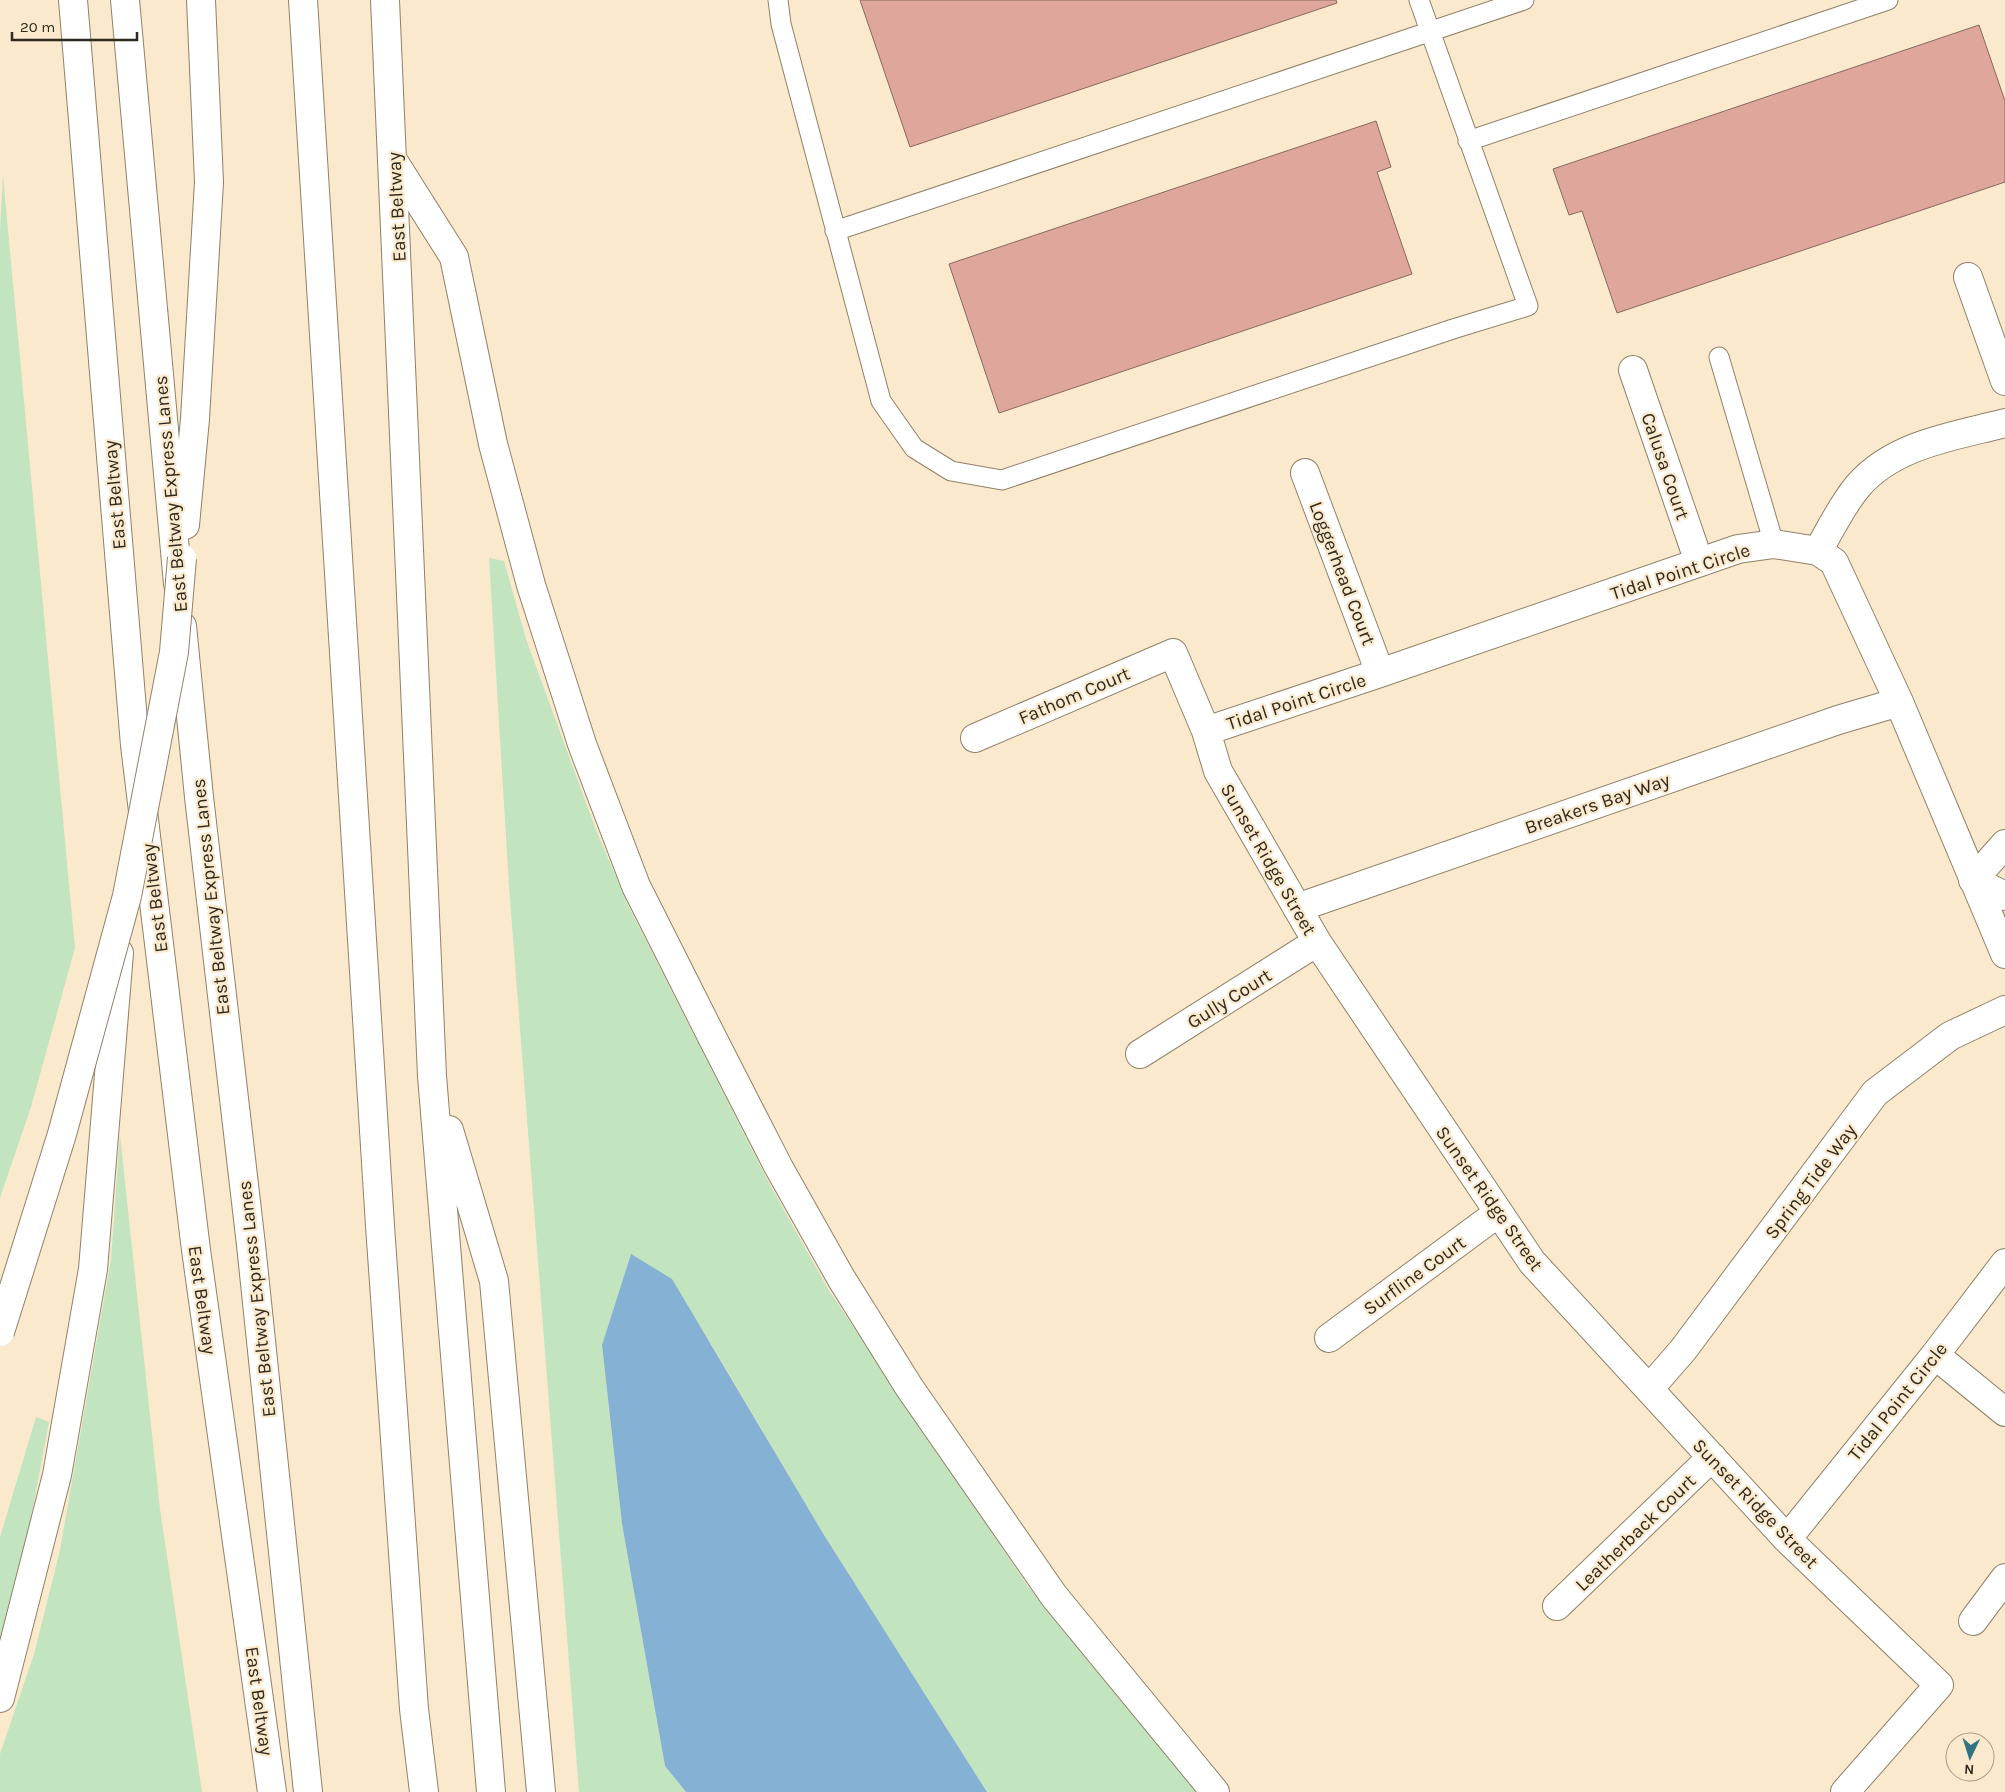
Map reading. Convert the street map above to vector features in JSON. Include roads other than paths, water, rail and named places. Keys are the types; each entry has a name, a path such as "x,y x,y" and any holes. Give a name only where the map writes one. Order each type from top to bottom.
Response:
{"main road":[{"name":"East Beltway","path":"73,0 135,745 196,1250 272,1792"},
{"name":"East Beltway Express Lanes","path":"125,0 135,131 199,797 251,1245 308,1792"},
{"path":"0,1332 62,1134 127,896 174,652 195,419 209,182 201,0"},
{"path":"303,0 380,1226 414,1708 424,1792"},
{"name":"East Beltway","path":"385,0 394,162 432,1076 491,1792"},
{"path":"394,162 454,258 493,444 531,585 582,744 636,886 704,1022 778,1166 841,1278 909,1388 1054,1596 1215,1792"},
{"path":"1968,277 2005,381"},
{"name":"Calusa Court","path":"1633,370 1699,562"},
{"path":"1818,552 1858,486 1883,464 1924,444 2005,423"},
{"name":"Loggerhead Court","path":"1305,473 1380,673"},
{"name":"Tidal Point Circle","path":"1206,731 1738,549 1774,544 1818,552 1834,562 1899,702 2005,954"},
{"name":"Sunset Ridge Street","path":"1172,653 1206,731 1218,771 1317,942 1532,1262 1787,1538 1939,1685 1845,1792"},
{"name":"Fathom Court","path":"975,738 1172,653"},
{"name":"Breakers Bay Way","path":"1297,908 1838,720 1899,702"},
{"path":"0,1698 57,1474 93,1269 135,745"},
{"path":"2005,844 1973,880 2005,896"},
{"name":"Gully Court","path":"1140,1054 1317,942"},
{"name":"Spring Tide Way","path":"1649,1389 1683,1350 1875,1093 1950,1036 2005,1010"},
{"path":"432,1076 494,1281 541,1792"},
{"name":"Surfline Court","path":"1329,1338 1498,1213"},
{"name":"Tidal Point Circle","path":"1787,1538 1935,1355 2005,1263"},
{"path":"1935,1355 2005,1412"},
{"name":"Leatherback Court","path":"1557,1606 1712,1457"},
{"path":"1973,1621 2005,1578"}],"lane":[{"path":"778,0 781,24 881,401 914,448 951,471 1002,480 1453,329 1528,306 1419,0"},
{"path":"835,231 1524,0"},
{"path":"1468,142 1888,0"},
{"path":"1719,357 1774,544"}],"water":[{"path":"631,1254 672,1279 824,1535 987,1792 686,1792 665,1766 622,1524 602,1345"}]}
